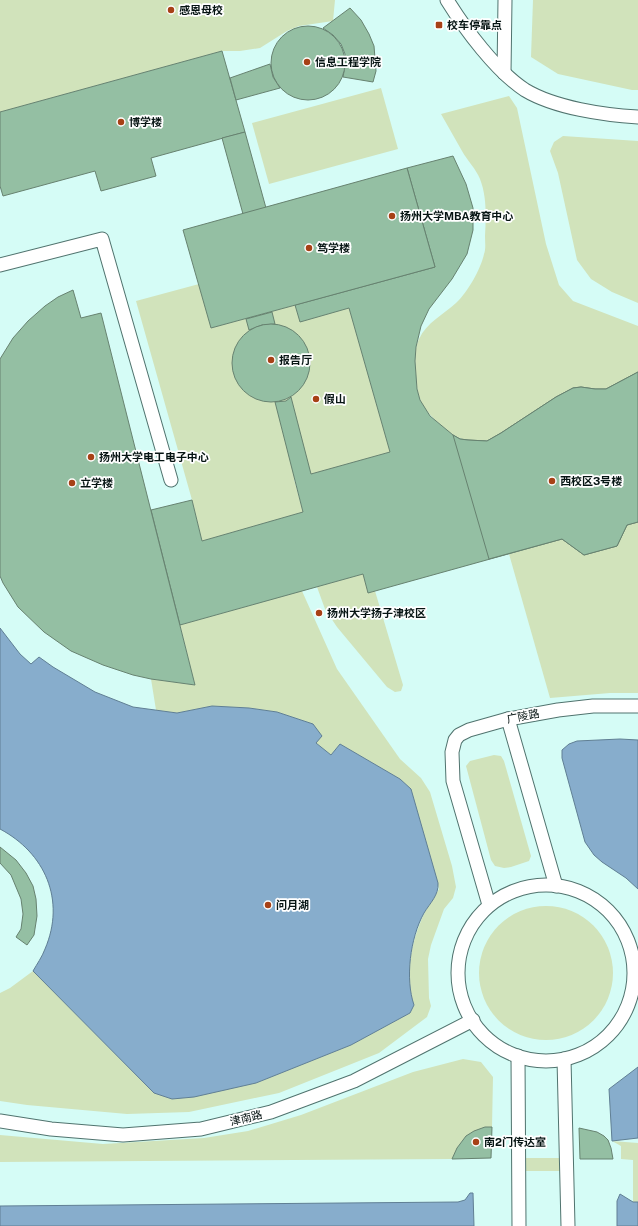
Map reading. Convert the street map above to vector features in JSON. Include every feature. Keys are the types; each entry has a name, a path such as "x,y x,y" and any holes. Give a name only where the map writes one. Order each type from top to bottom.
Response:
{"lane":[{"path":"446,0 458,18 504,73 526,90 549,101 572,108 598,113 638,117"},
{"path":"504,73 505,0"},
{"path":"0,265 102,239 171,480"},
{"name":"广陵路","path":"489,905 453,781 452,752 455,740 469,730 508,719 558,710 586,707 638,706"},
{"path":"508,719 556,886"},
{"path":"542,884 556,886 572,888 598,900 618,921 635,946 635,976 629,1005 614,1030 592,1049 564,1059 534,1060 506,1052 482,1035 465,1010 458,982 459,953 470,926 489,905 514,890 542,884"},
{"name":"津南路","path":"0,1121 51,1129 123,1135 201,1129 271,1112 354,1082 473,1020"},
{"path":"518,1056 519,1226"},
{"path":"564,1059 568,1226"}],"green space":[{"path":"0,0 335,0 333,21 299,26 287,31 260,48 240,51 222,51 0,112"},
{"path":"533,0 638,0 638,90 558,74 531,57"},
{"path":"381,88 398,149 269,184 252,123"},
{"path":"509,96 517,108 546,244 559,285 573,301 638,326 638,372 606,389 581,387 572,388 492,439 474,441 462,439 452,434 433,418 420,400 415,366 416,352 417,343 426,328 456,303 469,287 480,267 485,250 486,207 480,179 441,114"},
{"path":"563,136 638,141 638,303 612,292 591,279 577,260 558,173 550,151 554,142"},
{"path":"199,284 211,328 295,305 300,322 349,308 390,452 294,479 303,512 202,541 192,500 136,301"},
{"path":"638,522 638,693 610,693 550,698 509,554 562,539 584,555 627,525"},
{"path":"363,574 368,592 375,591 403,685 401,691 395,692 387,687 337,627 325,609 317,587"},
{"path":"302,591 337,669 400,759 421,778 430,792 452,866 456,887 453,898 444,909 431,945 428,959 429,998 431,1006 427,1017 379,1053 279,1093 189,1112 127,1114 27,1105 0,1101 0,993 10,988 33,971 154,1093 256,1083 351,1045 410,1013 414,1005 411,994 409,972 412,949 426,909 439,889 411,789 400,779 340,744 331,755 316,743 313,724 277,712 249,708 212,706 177,713 156,710 151,679 195,685 180,625"},
{"path":"494,755 501,756 504,761 531,856 529,861 504,868 495,866 491,860 466,766 470,761"},
{"path":"546,906 565,909 577,914 593,926 605,942 610,954 613,973 610,992 605,1004 593,1020 577,1032 565,1037 546,1040 527,1037 515,1032 499,1020 487,1004 482,992 479,973 482,954 487,942 499,926 515,914 527,909"},
{"path":"463,1059 481,1062 493,1077 492,1127 477,1130 467,1136 459,1146 452,1159 0,1162 0,1135 103,1144 204,1138 248,1131 301,1115 413,1072"},
{"path":"612,1141 638,1143 638,1202 633,1202 633,1160 621,1159 621,1146"},
{"path":"522,1158 562,1158 562,1171 522,1171"}],"water":[{"path":"0,628 20,654 31,664 39,657 95,692 133,707 177,713 212,706 249,708 277,712 313,724 322,736 316,743 331,755 340,744 400,779 411,789 438,887 434,899 419,923 412,946 410,959 410,983 414,1005 410,1013 351,1045 256,1083 194,1097 172,1099 154,1093 33,971 44,952 51,931 53,913 52,896 40,865 29,851 16,839 0,829"},
{"path":"620,739 638,740 638,889 626,878 594,855 585,842 562,758 562,750 569,744 577,741"},
{"path":"638,1067 638,1138 612,1141 609,1089"},
{"path":"470,1193 473,1193 474,1226 0,1226 0,1206 458,1202 465,1200"},
{"path":"620,1194 633,1202 638,1202 638,1226 617,1226 617,1201"}],"building":[{"path":"350,8 361,20 374,46 376,71 373,82 343,77 345,54 341,44 333,35 323,28"},
{"path":"301,26 315,26 329,32 339,42 345,56 343,77 339,84 329,94 315,100 301,100 287,94 277,84 271,70 271,56 277,42 287,32"},
{"name":"博学楼","path":"222,51 245,132 151,158 156,176 101,191 95,171 3,196 0,186 0,112"},
{"path":"270,64 273,77 280,88 236,100 230,78"},
{"path":"245,132 266,208 243,214 222,138"},
{"path":"453,156 466,184 473,208 473,230 467,254 452,279 429,309 421,326 416,347 415,361 417,389 420,400 430,416 453,435 460,439 487,441 556,397 573,388 581,387 606,389 638,372 638,522 627,525 617,546 584,555 562,539 368,593 363,574 180,625 151,510 192,500 202,541 303,512 275,402 286,401 291,397 311,474 390,452 349,308 300,322 295,305 435,267 407,168"},
{"name":"笃学楼","path":"407,168 435,267 211,328 183,230"},
{"name":"立学楼","path":"73,290 81,318 101,313 195,685 133,675 103,665 71,651 44,632 18,607 0,576 0,359 13,338 28,321 58,297"},
{"path":"272,312 275,324 262,325 249,330 246,319"},
{"name":"报告厅","path":"263,324 279,324 293,330 304,341 310,355 310,371 304,385 293,396 279,402 263,402 249,396 238,385 232,371 232,355 238,341 249,330"},
{"name":"西校区3号楼","path":"638,372 638,522 627,525 617,546 584,555 562,539 489,559 453,435 460,439 487,441 556,397 573,388 581,387 606,389"},
{"path":"0,847 16,860 26,873 33,886 36,899 37,916 34,935 27,945 16,937 21,929 23,914 21,899 11,875 0,863"},
{"name":"南2门传达室","path":"485,1127 492,1127 491,1158 452,1159 457,1148 466,1136"},
{"path":"579,1128 597,1132 604,1136 608,1140 613,1159 580,1159"}],"place":[{"name":"感恩母校","path":"171,10"},
{"name":"校车停靠点","path":"439,25"},
{"name":"信息工程学院","path":"307,62"},
{"name":"博学楼","path":"121,122"},
{"name":"扬州大学MBA教育中心","path":"392,216"},
{"name":"笃学楼","path":"309,248"},
{"name":"报告厅","path":"271,360"},
{"name":"假山","path":"316,399"},
{"name":"扬州大学电工电子中心","path":"91,457"},
{"name":"西校区3号楼","path":"552,481"},
{"name":"立学楼","path":"72,483"},
{"name":"扬州大学扬子津校区","path":"319,613"},
{"name":"问月湖","path":"268,905"},
{"name":"南2门传达室","path":"476,1142"}]}
